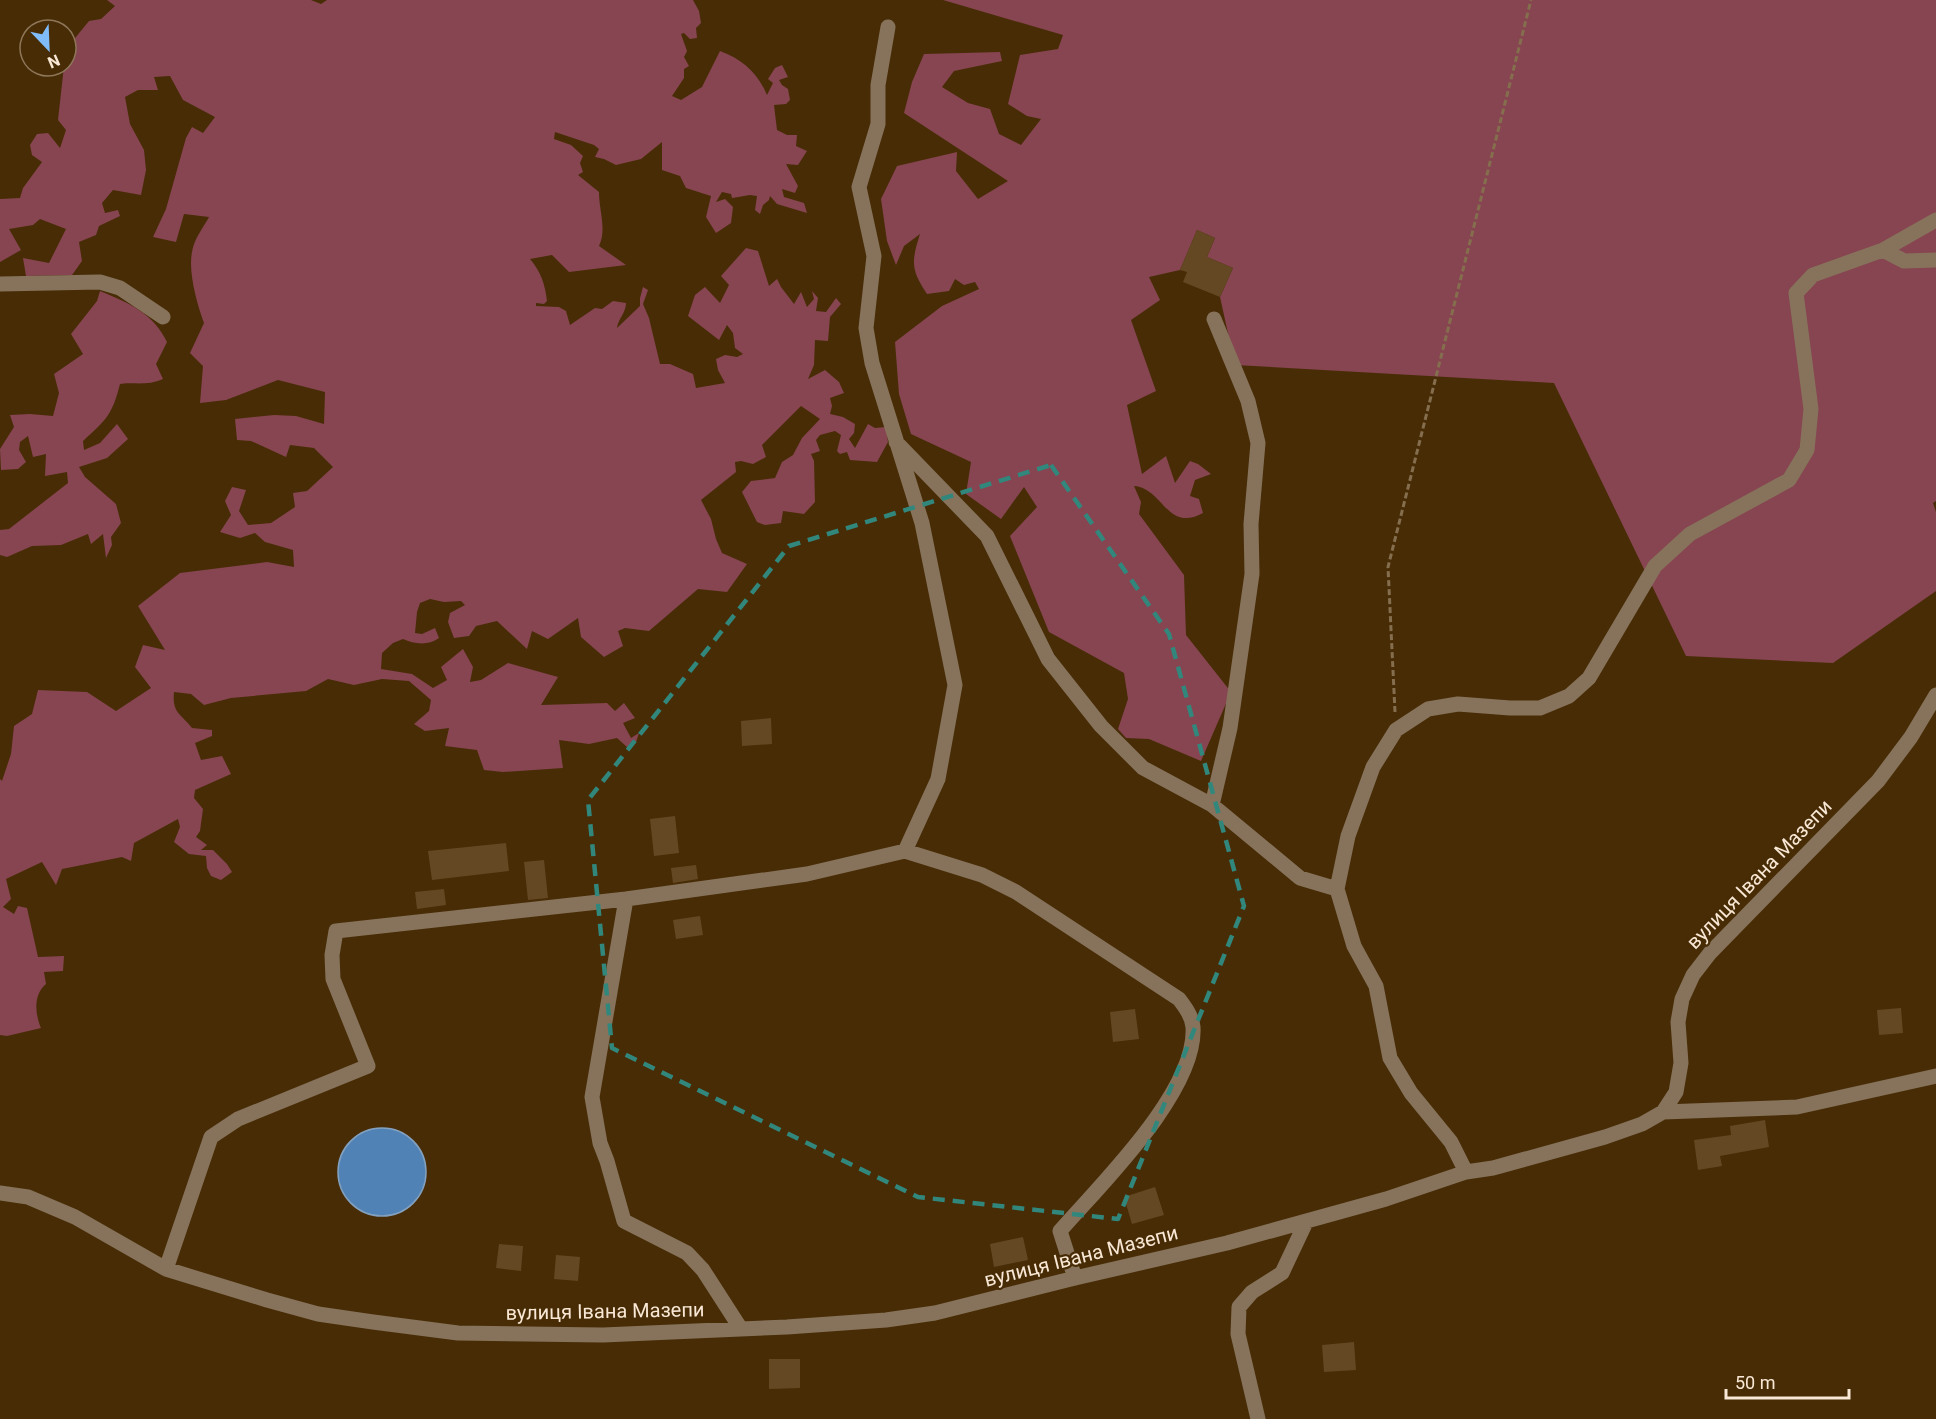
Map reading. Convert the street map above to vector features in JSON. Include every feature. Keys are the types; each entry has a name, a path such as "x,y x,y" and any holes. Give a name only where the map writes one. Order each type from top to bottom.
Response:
{"street":[{"path":"888,27 878,84 878,124 859,187 874,256 866,327 872,363 922,523 955,685 938,779 905,852"},
{"path":"1466,1172 1451,1142 1411,1093 1390,1059 1376,986 1354,945 1337,889 1347,836 1373,768 1396,730 1428,709 1458,704 1540,708 1569,696 1589,678 1654,566 1690,534 1789,480 1807,450 1811,409 1796,293 1813,275 1883,250 1936,220"},
{"path":"1883,250 1905,261 1936,260"},
{"path":"0,284 100,282 120,288 163,317"},
{"path":"1212,805 1230,728 1252,574 1251,524 1258,443 1248,401 1214,319"},
{"path":"896,442 987,536 1048,659 1101,726 1143,768 1212,805 1300,878 1337,889"},
{"name":"вулиця Івана Мазепи","path":"0,1193 28,1197 75,1217 166,1269 267,1300 318,1314 458,1332 603,1335 886,1320 936,1313 1227,1243 1386,1199 1466,1172 1493,1168 1605,1137 1641,1124 1663,1112 1676,1092 1681,1064 1678,1022 1682,999 1693,975 1710,953 1878,781 1911,737 1936,695"},
{"path":"166,1269 211,1137 238,1119 369,1066 333,979 332,955 336,931 626,899 807,874 905,852 982,875 1016,892 1168,990 1179,999 1191,1016 1193,1040 1184,1074 1146,1133 1060,1231 1075,1278"},
{"path":"626,899 592,1097 600,1143 624,1221 687,1253 703,1270 741,1329"},
{"path":"1663,1112 1797,1107 1936,1076"},
{"path":"1258,1419 1238,1334 1239,1307 1252,1292 1282,1273 1306,1221"}],"path":[{"path":"1396,730 1388,567 1531,0"}],"highlighted area":[{"path":"1051,465 1169,634 1244,906 1118,1219 918,1197 612,1048 588,800 789,546"}],"shaded area":[{"path":"107,0 311,0 321,4 327,0 693,0 699,11 701,23 696,28 697,38 690,39 684,33 681,34 687,51 684,57 689,66 684,69 684,78 672,96 681,100 702,87 720,51 735,58 748,68 759,80 767,95 773,83 768,79 775,68 782,65 788,77 779,80 788,89 790,100 786,104 774,105 777,130 787,135 797,135 796,146 807,151 798,165 786,164 798,186 795,193 782,189 784,197 804,203 807,213 777,204 770,196 760,214 755,210 757,196 732,198 731,194 722,192 716,202 725,199 733,207 731,223 716,233 706,217 711,196 686,188 680,176 662,170 662,142 641,159 616,165 595,157 599,149 594,145 555,132 554,139 571,145 583,156 580,163 583,172 578,175 599,192 603,226 599,246 626,265 569,272 552,255 530,259 542,278 547,301 544,304 536,303 536,306 559,307 566,311 570,325 595,308 602,309 613,301 626,303 617,328 640,306 643,287 648,290 643,304 649,318 660,364 670,364 693,374 696,388 725,383 718,370 716,359 725,355 737,357 743,354 735,348 733,333 727,325 719,340 688,316 695,295 705,287 720,303 729,285 721,276 746,248 758,251 769,286 777,279 794,304 801,292 807,307 814,299 812,291 818,298 816,311 826,312 836,298 841,304 830,317 828,341 815,340 814,365 808,379 825,370 839,382 844,393 830,398 832,406 830,414 843,417 855,424 854,433 849,439 855,448 868,424 875,428 886,427 888,442 877,462 850,460 847,452 840,454 837,451 841,435 835,431 820,435 816,440 820,451 811,454 814,461 815,502 804,514 783,511 781,523 765,525 757,522 742,492 751,481 775,478 782,462 793,455 802,438 820,419 801,406 762,445 766,457 753,464 735,462 736,472 701,500 711,519 722,553 747,564 727,592 698,589 649,631 625,628 618,631 623,646 604,657 581,637 578,618 548,639 532,631 527,649 497,621 476,626 469,636 454,638 448,622 450,613 465,605 461,601 444,602 430,599 420,603 415,633 422,634 435,628 439,638 421,643 403,639 393,643 382,653 381,669 412,674 433,688 447,680 441,667 463,649 473,667 470,682 481,680 508,663 558,677 541,705 607,703 615,711 624,703 635,718 623,723 631,738 639,733 636,742 627,747 617,738 589,744 559,740 563,768 503,772 484,770 477,750 445,746 449,728 425,731 414,724 429,711 431,700 409,681 382,679 354,685 328,679 306,691 231,698 204,705 191,694 174,692 176,709 192,728 212,730 212,736 195,743 201,760 222,756 231,774 195,790 194,798 203,809 200,831 196,837 207,845 201,850 213,850 232,872 221,880 211,876 207,868 206,856 189,854 174,842 180,827 178,819 134,843 131,861 122,857 62,869 56,885 42,862 6,879 11,899 3,907 14,914 18,906 27,908 38,957 64,956 63,971 44,972 46,984 39,994 36,1005 41,1028 7,1036 0,1035 0,779 2,781 11,754 14,726 32,714 38,690 87,692 116,711 151,688 135,667 143,645 165,650 138,606 180,573 267,562 294,567 293,550 265,542 255,533 240,538 220,532 231,515 225,501 232,487 246,490 239,511 248,525 271,523 295,507 293,493 307,491 333,467 314,448 290,445 286,457 251,441 237,440 235,419 274,415 296,416 324,424 325,392 278,380 226,400 200,403 203,366 190,353 204,323 194,288 191,260 195,243 209,217 184,214 176,242 153,237 166,209 186,138 192,127 203,133 215,117 183,100 170,76 154,77 158,90 138,90 125,97 130,124 144,150 146,170 141,195 113,190 102,203 105,213 118,210 120,216 99,226 96,235 79,242 82,261 72,275 26,276 23,258 49,263 66,229 40,219 33,225 9,229 21,250 0,262 0,199 20,198 23,188 42,162 32,155 30,145 37,134 48,133 60,148 66,130 58,120 63,78 78,78 78,34 89,21 101,19 115,6"},
{"path":"943,0 1936,0 1936,501 1933,503 1936,512 1936,591 1833,663 1686,656 1554,383 1235,365 1220,297 1233,268 1207,257 1215,238 1197,230 1180,270 1149,277 1160,300 1131,320 1156,391 1127,405 1142,474 1166,456 1175,483 1190,461 1211,474 1195,480 1190,496 1199,499 1203,513 1191,518 1181,518 1173,514 1152,494 1134,486 1141,502 1139,514 1184,575 1186,635 1231,692 1201,761 1149,739 1126,738 1118,729 1128,699 1124,673 1049,632 1010,536 1037,507 1024,487 1001,519 966,494 971,462 911,434 899,394 895,342 942,306 979,289 975,282 964,285 955,279 949,291 927,294 914,266 920,234 904,246 896,265 887,241 881,199 897,166 957,152 956,171 978,199 1008,181 904,113 912,82 924,54 1000,52 1002,61 954,71 942,87 968,103 990,109 999,134 1021,145 1041,119 1027,116 1008,104 1020,55 1058,49 1063,35"},
{"path":"100,291 147,316 155,323 167,342 156,364 163,379 147,383 120,384 108,416 83,441 84,450 100,443 117,424 128,439 107,458 79,467 85,477 116,504 121,523 111,537 112,545 106,558 103,534 91,544 88,534 61,545 32,546 7,557 0,555 0,530 9,529 68,483 67,472 45,476 46,454 33,457 28,436 20,442 19,450 26,462 18,469 1,470 0,449 14,427 10,415 53,416 59,393 54,374 83,354 71,334 97,301"}],"water":[{"path":"382,1128 399,1131 413,1141 423,1155 426,1172 423,1189 413,1203 399,1213 382,1216 365,1213 351,1203 341,1189 338,1172 341,1155 351,1141 365,1131"}],"building":[{"path":"1197,230 1215,238 1207,257 1233,268 1220,297 1183,282 1187,272 1180,270"},
{"path":"771,718 772,744 742,746 741,721"},
{"path":"675,816 679,853 654,856 650,819"},
{"path":"506,843 509,871 432,880 428,851"},
{"path":"544,860 548,898 528,900 524,862"},
{"path":"696,865 698,879 673,883 671,868"},
{"path":"444,889 446,905 417,909 415,892"},
{"path":"700,916 703,935 676,939 673,920"},
{"path":"1901,1008 1903,1033 1879,1035 1877,1010"},
{"path":"1135,1009 1139,1039 1113,1042 1110,1012"},
{"path":"1765,1120 1769,1147 1720,1156 1722,1166 1698,1170 1694,1140 1731,1135 1730,1126"},
{"path":"1155,1187 1164,1215 1132,1224 1124,1197"},
{"path":"1023,1237 1028,1260 994,1267 990,1244"},
{"path":"499,1244 523,1246 521,1271 496,1268"},
{"path":"556,1255 580,1257 578,1281 554,1279"},
{"path":"1354,1342 1356,1370 1324,1372 1322,1345"},
{"path":"769,1359 800,1359 800,1388 769,1389"}]}
